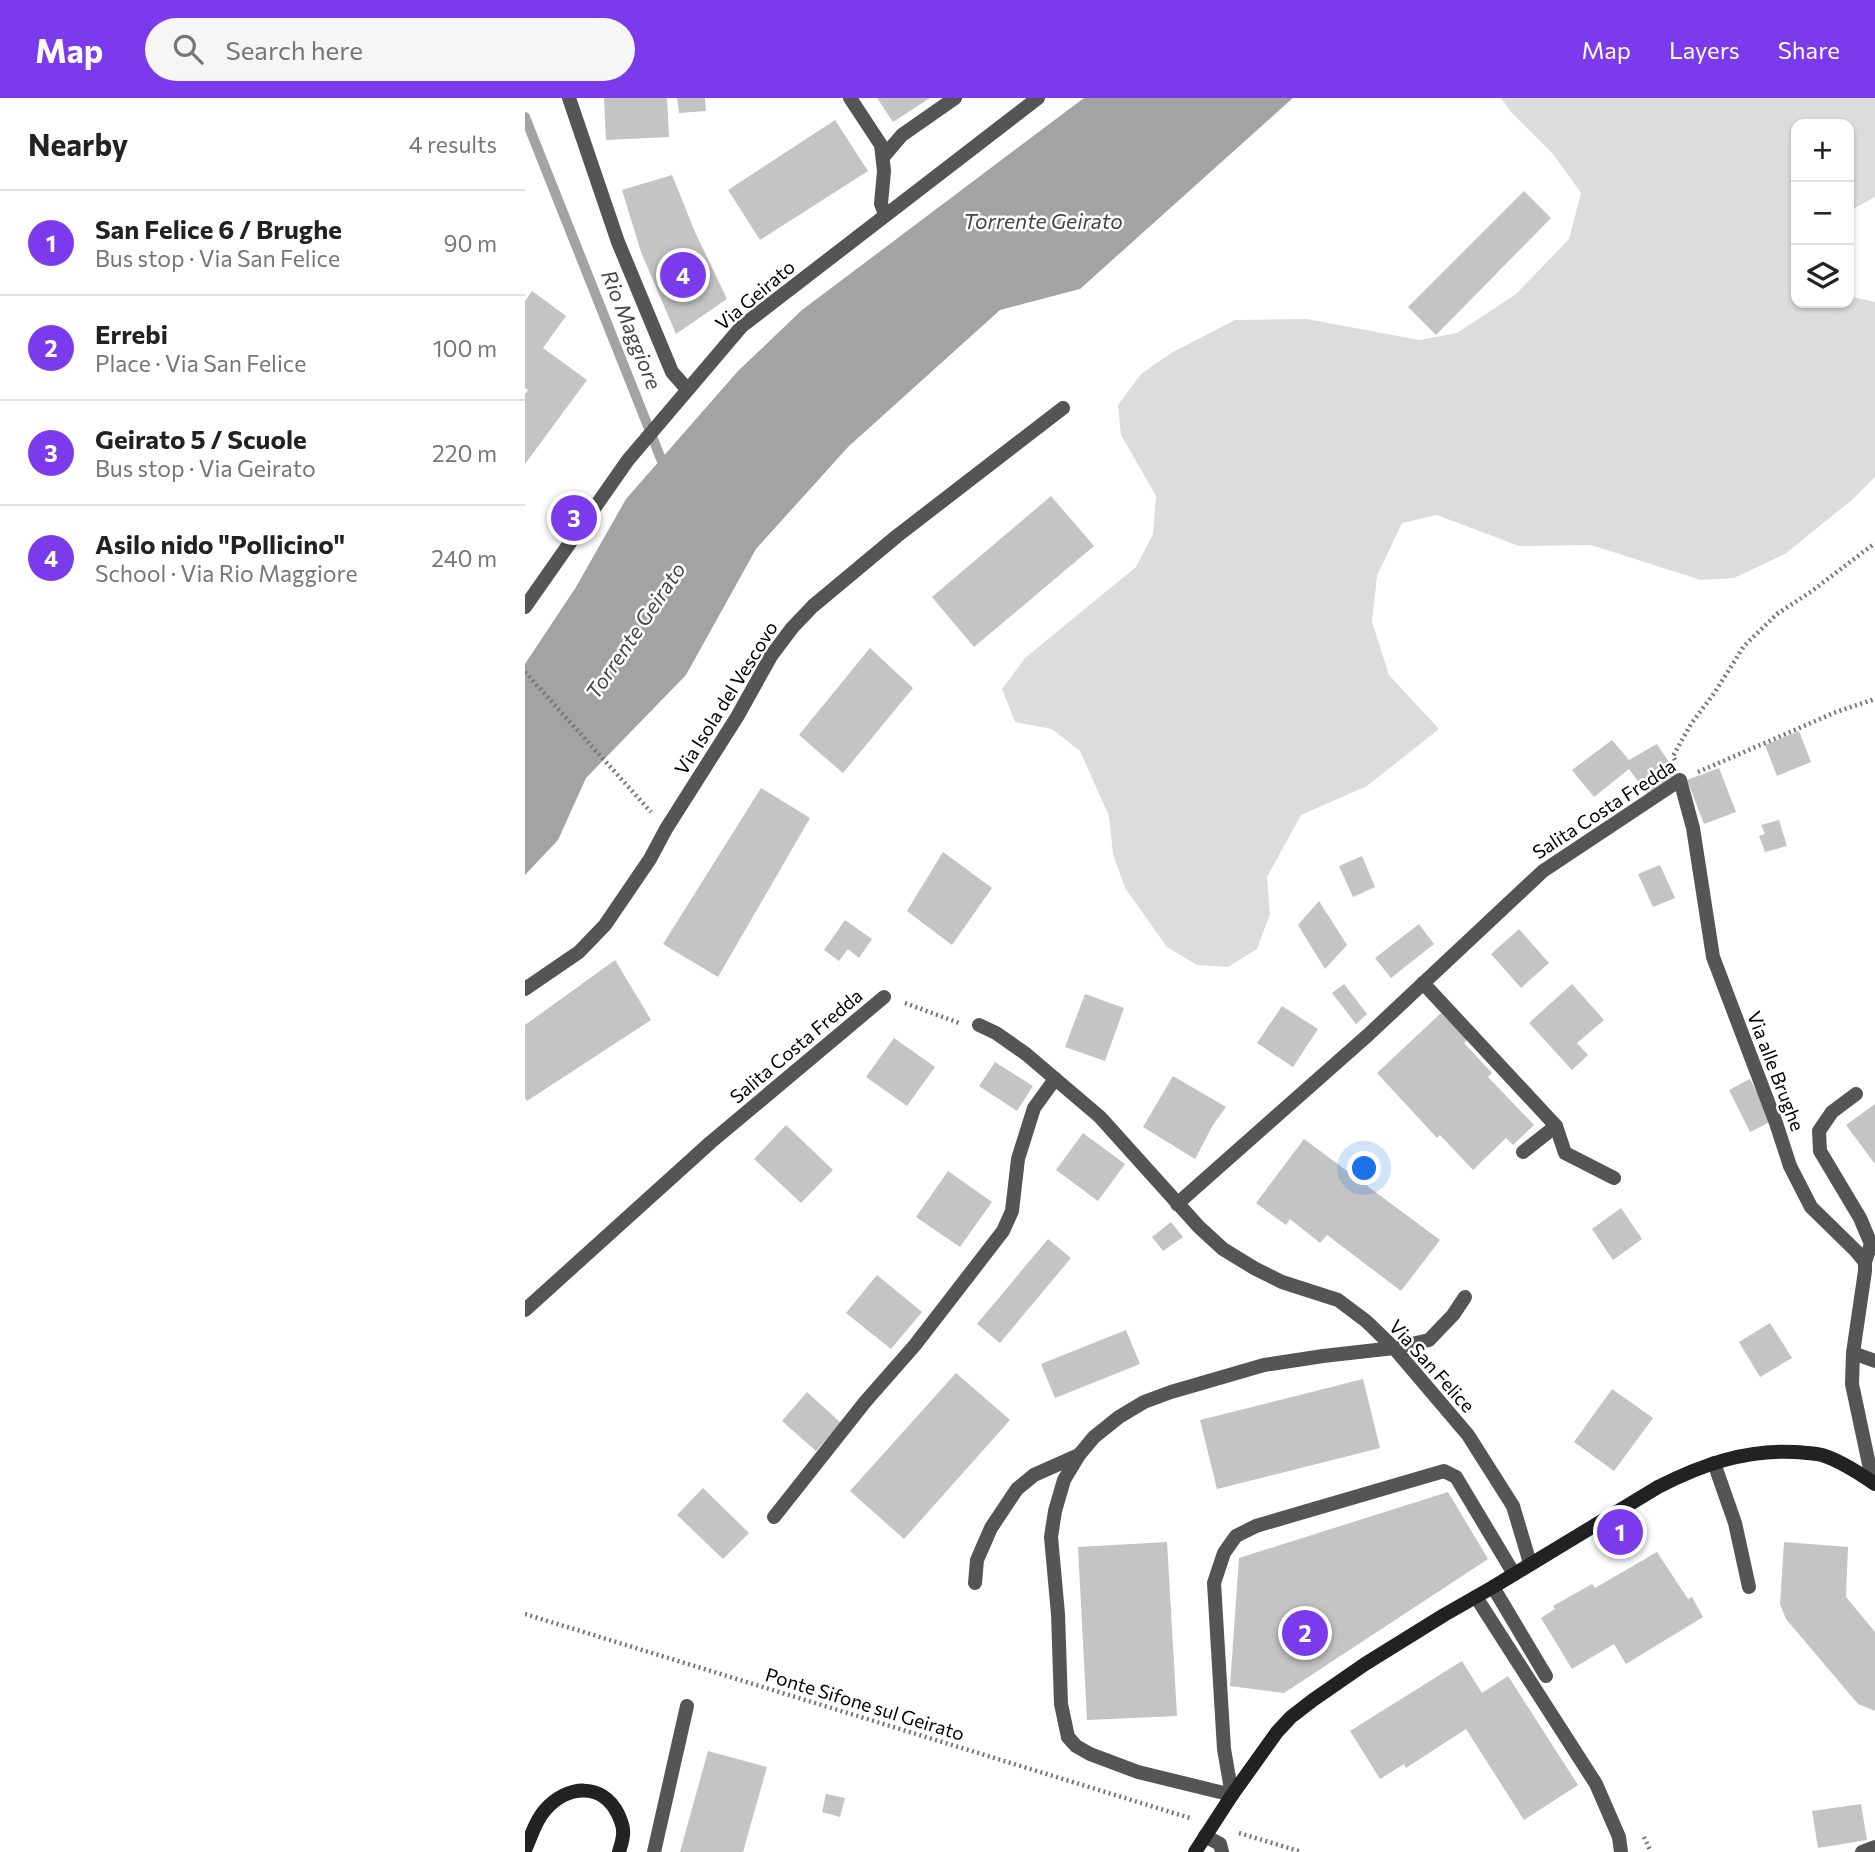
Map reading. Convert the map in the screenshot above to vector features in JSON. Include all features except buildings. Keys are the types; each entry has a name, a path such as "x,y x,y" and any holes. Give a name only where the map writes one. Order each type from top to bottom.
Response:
{"street":[{"path":"569,98 618,242 672,372 687,389"},
{"path":"850,98 881,145 884,156 881,204 885,215"},
{"path":"884,156 902,135 955,98"},
{"name":"Via Geirato","path":"525,607 628,460 742,326 1038,98"},
{"name":"Via Isola del Vescovo","path":"525,989 579,952 605,925 650,859 771,656 792,628 813,606 888,544 1063,408"},
{"name":"Salita Costa Fredda","path":"1177,1204 1301,1095 1543,871 1680,780"},
{"name":"Via alle Brughe","path":"1680,780 1693,828 1713,957 1790,1166 1811,1207 1865,1262"},
{"path":"1423,982 1556,1126 1565,1153 1614,1178"},
{"name":"Salita Costa Fredda","path":"525,1310 711,1142 884,997"},
{"path":"979,1025 996,1033 1026,1054 1100,1117 1177,1204"},
{"path":"774,1517 865,1402 915,1345 1003,1231 1012,1211 1018,1159 1034,1108 1055,1079"},
{"path":"1856,1094 1832,1112 1819,1131 1819,1152 1860,1218 1871,1244 1865,1262 1853,1353 1852,1384 1874,1483"},
{"path":"1523,1152 1556,1126"},
{"name":"Via San Felice","path":"1177,1204 1223,1250 1282,1282 1338,1300 1366,1321 1394,1348 1468,1435 1506,1494 1513,1506 1530,1563"},
{"path":"1232,1795 1138,1772 1090,1755 1068,1737 1061,1704 1058,1614 1051,1537 1064,1480 1094,1437 1144,1402 1265,1365 1394,1348 1429,1340 1453,1315 1465,1297"},
{"path":"1853,1353 1875,1362"},
{"path":"1195,1852 1232,1795 1277,1732 1291,1717 1365,1664 1658,1487 1687,1472 1714,1463 1742,1455 1769,1452 1820,1454 1874,1483"},
{"path":"975,1583 977,1560 991,1528 1017,1489 1034,1475 1079,1455"},
{"path":"1714,1463 1735,1523 1749,1587"},
{"path":"1232,1795 1224,1749 1214,1583 1224,1553 1236,1536 1256,1526 1444,1471 1456,1477 1514,1574"},
{"path":"1493,1587 1546,1676"},
{"path":"1476,1597 1596,1784 1619,1837 1621,1852"},
{"path":"654,1852 687,1706"},
{"path":"525,1850 545,1809 577,1790 588,1790 608,1799 614,1808 623,1830 619,1852"},
{"path":"1205,1836 1220,1844 1222,1852"},
{"path":"1862,1852 1875,1847"}],"path":[{"path":"1673,756 1691,724 1744,646 1777,614 1875,543"},
{"path":"525,672 628,783 666,830"},
{"name":"Salita Costa Fredda","path":"1680,780 1823,718 1875,699"},
{"name":"Salita Costa Fredda","path":"884,997 965,1026 979,1025"},
{"name":"Ponte Sifone sul Geirato","path":"525,1614 1196,1820"},
{"path":"1228,1830 1302,1852"}],"shaded area":[{"path":"1501,98 1875,98 1875,197 1854,208 1854,119 1791,119 1791,308 1854,308 1854,297 1875,302 1875,477 1853,499 1785,554 1734,578 1701,580 1591,545 1519,546 1437,515 1402,523 1377,576 1372,622 1389,675 1439,729 1367,786 1301,815 1267,877 1270,914 1257,949 1228,967 1197,965 1167,947 1125,888 1113,854 1109,816 1080,751 1052,729 1015,722 1002,689 1025,658 1136,567 1153,534 1156,496 1121,435 1118,405 1141,374 1171,353 1235,320 1307,319 1419,340 1457,333 1516,294 1569,239 1581,193 1553,154 1511,112"}],"water":[{"name":"Torrente Geirato","path":"1084,98 1293,98 1080,289 1000,310 848,447 756,549 686,675 586,778 558,840 525,875 525,664 576,587 626,499 738,371 802,310"}],"waterway":[{"name":"Rio Maggiore","path":"525,117 661,459 668,470"}],"place":[{"name":"Asilo nido \"Pollicino\"","path":"683,275"},
{"name":"Geirato 5 / Scuole","path":"574,518"},
{"name":"San Felice 6 / Brughe","path":"1620,1532"},
{"name":"Errebi","path":"1305,1633"}]}
